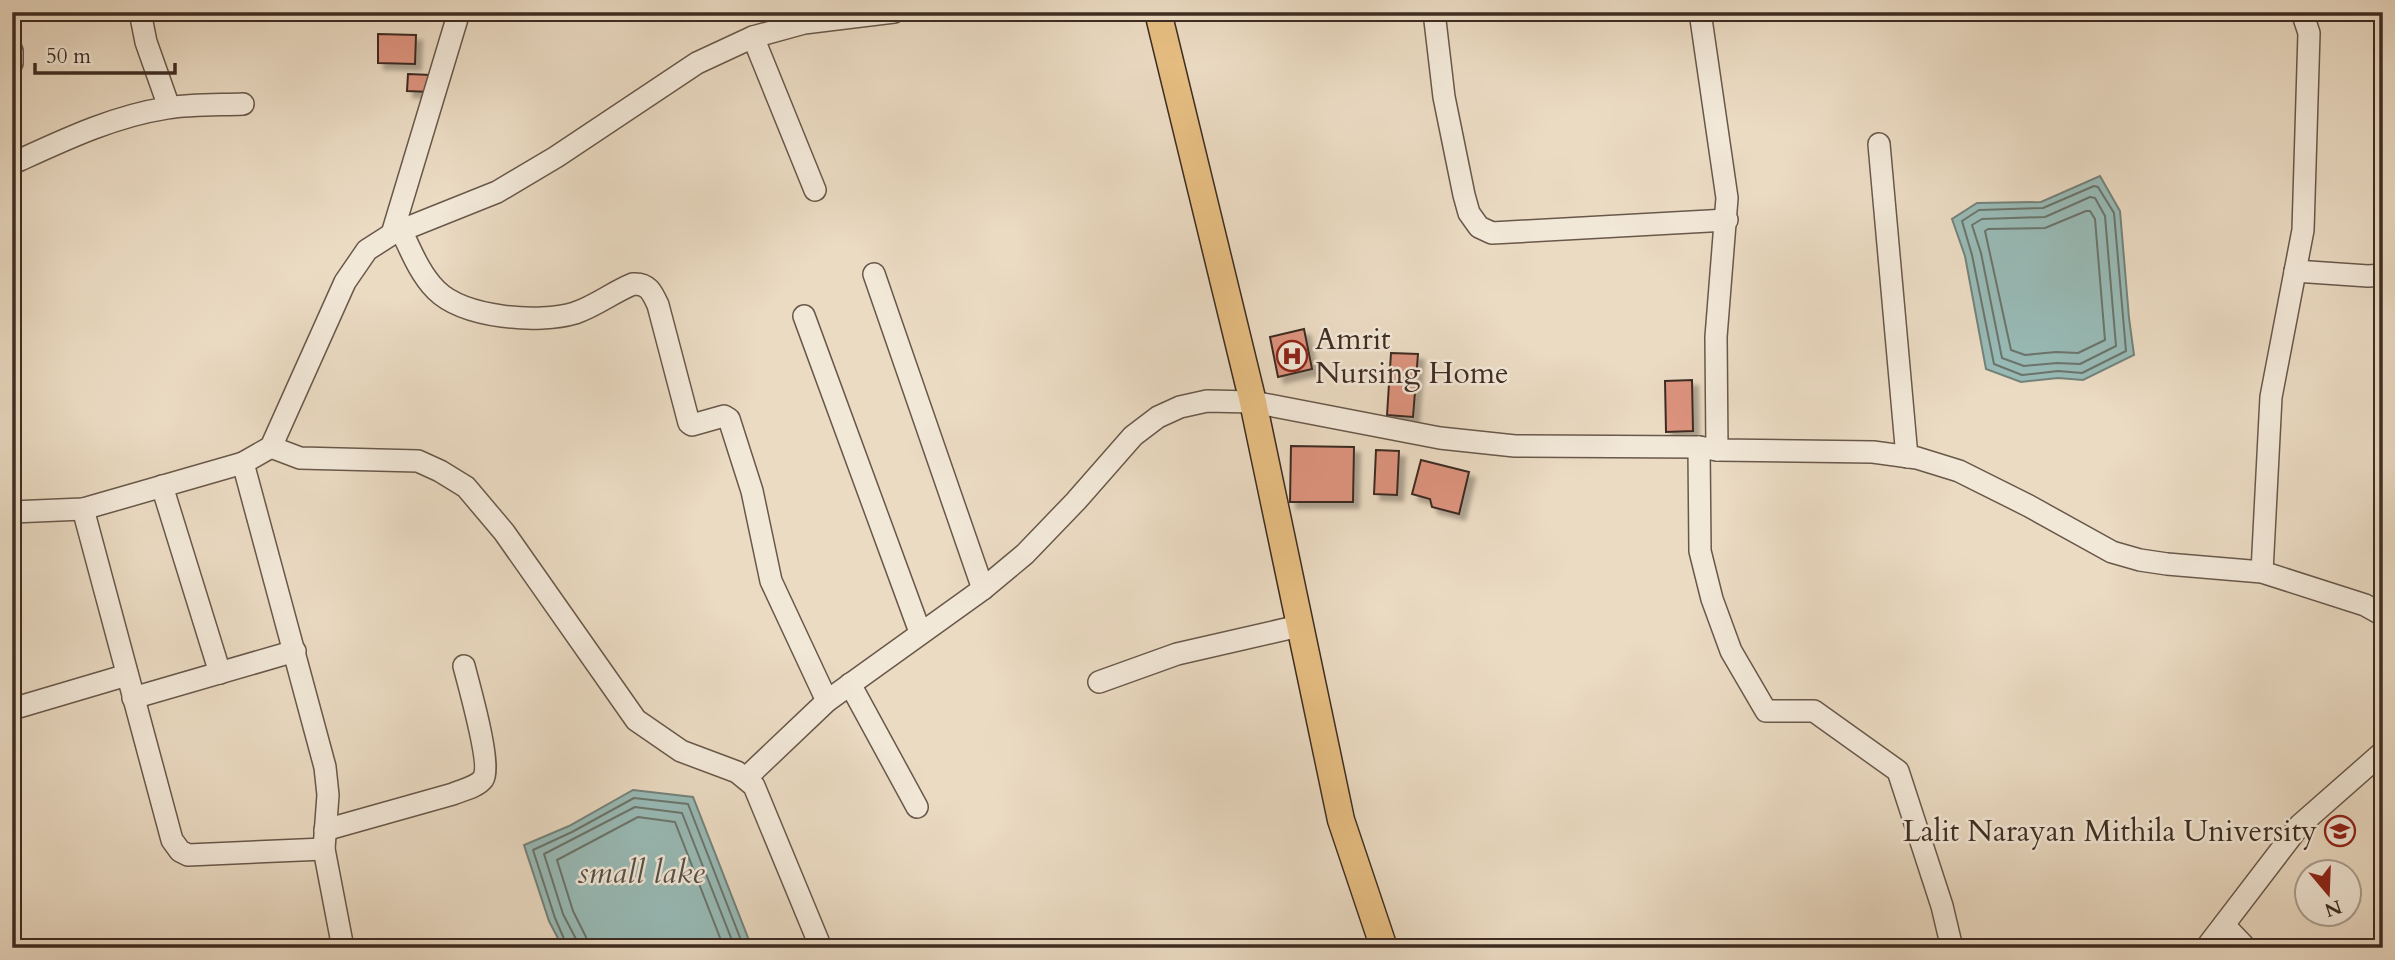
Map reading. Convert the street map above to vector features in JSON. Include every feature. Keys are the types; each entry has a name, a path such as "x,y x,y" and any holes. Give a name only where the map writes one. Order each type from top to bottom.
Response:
{"main road":[{"path":"1158,12 1253,402 1341,820 1384,948"}],"street":[{"path":"140,12 146,42 169,107"},
{"path":"459,12 397,232 438,293 453,303 477,312 515,318 567,315 588,308 633,284 641,284 650,290 658,304 689,423 692,425 724,416 729,419 752,491 771,581 827,701"},
{"path":"12,512 83,509 243,463 271,447 345,282 367,250 397,232 497,192 556,157 696,63 753,37 802,18 894,12"},
{"path":"1434,12 1444,97 1464,195 1469,213 1479,227 1492,233 1727,220"},
{"path":"1700,12 1725,177 1727,220 1700,551 1712,599 1731,651 1766,711 1814,711 1898,771 1942,906 1952,948"},
{"path":"2262,572 2270,397 2303,230 2309,33 2302,12"},
{"path":"753,37 815,190"},
{"path":"12,51 12,63"},
{"path":"12,161 20,160 89,128 169,107 243,104"},
{"path":"1879,144 1907,457"},
{"path":"2295,271 2383,275"},
{"path":"874,274 983,589"},
{"path":"804,316 920,632"},
{"path":"746,778 827,701 983,589 1025,554 1133,436 1158,417 1180,407 1206,401 1253,402 1440,438 1503,444 1872,452 1907,457 1959,471 2112,552 2167,564 2262,572 2365,604 2383,615"},
{"path":"271,447 300,458 418,461 466,487 505,532 636,720 681,751 737,772 754,786 821,948"},
{"path":"243,463 325,767 328,795 325,839 343,948"},
{"path":"162,486 220,673"},
{"path":"83,509 172,840 180,851 188,855 325,839 474,786 483,779 485,767 464,666"},
{"path":"1099,682 1177,654 1299,626"},
{"path":"133,698 295,651"},
{"path":"12,709 127,675"},
{"path":"850,684 917,807"},
{"path":"2206,948 2300,825 2383,752"},
{"path":"2224,925 2246,948"}],"water":[{"path":"2100,176 2120,211 2134,355 2083,380 2058,378 2021,382 1986,369 1965,256 1952,219 1977,203 2041,202"},
{"name":"small lake","path":"633,790 693,797 752,948 563,948 549,921 524,845 569,826"}],"building":[{"path":"378,34 416,35 415,64 378,63"},
{"path":"408,74 431,75 430,92 407,91"},
{"path":"1304,329 1312,369 1278,377 1270,337"},
{"path":"1391,353 1418,354 1413,417 1387,415"},
{"path":"1692,380 1693,431 1666,432 1665,381"},
{"path":"1291,446 1354,447 1353,502 1290,502"},
{"path":"1376,450 1399,451 1397,495 1374,494"},
{"path":"1421,460 1469,472 1459,514 1432,507 1430,499 1412,494"},
{"path":"2348,941 2350,948 2323,948"}],"place":[{"name":"Amrit Nursing Home","path":"1292,356"},
{"name":"Lalit Narayan Mithila University","path":"2340,831"}]}
